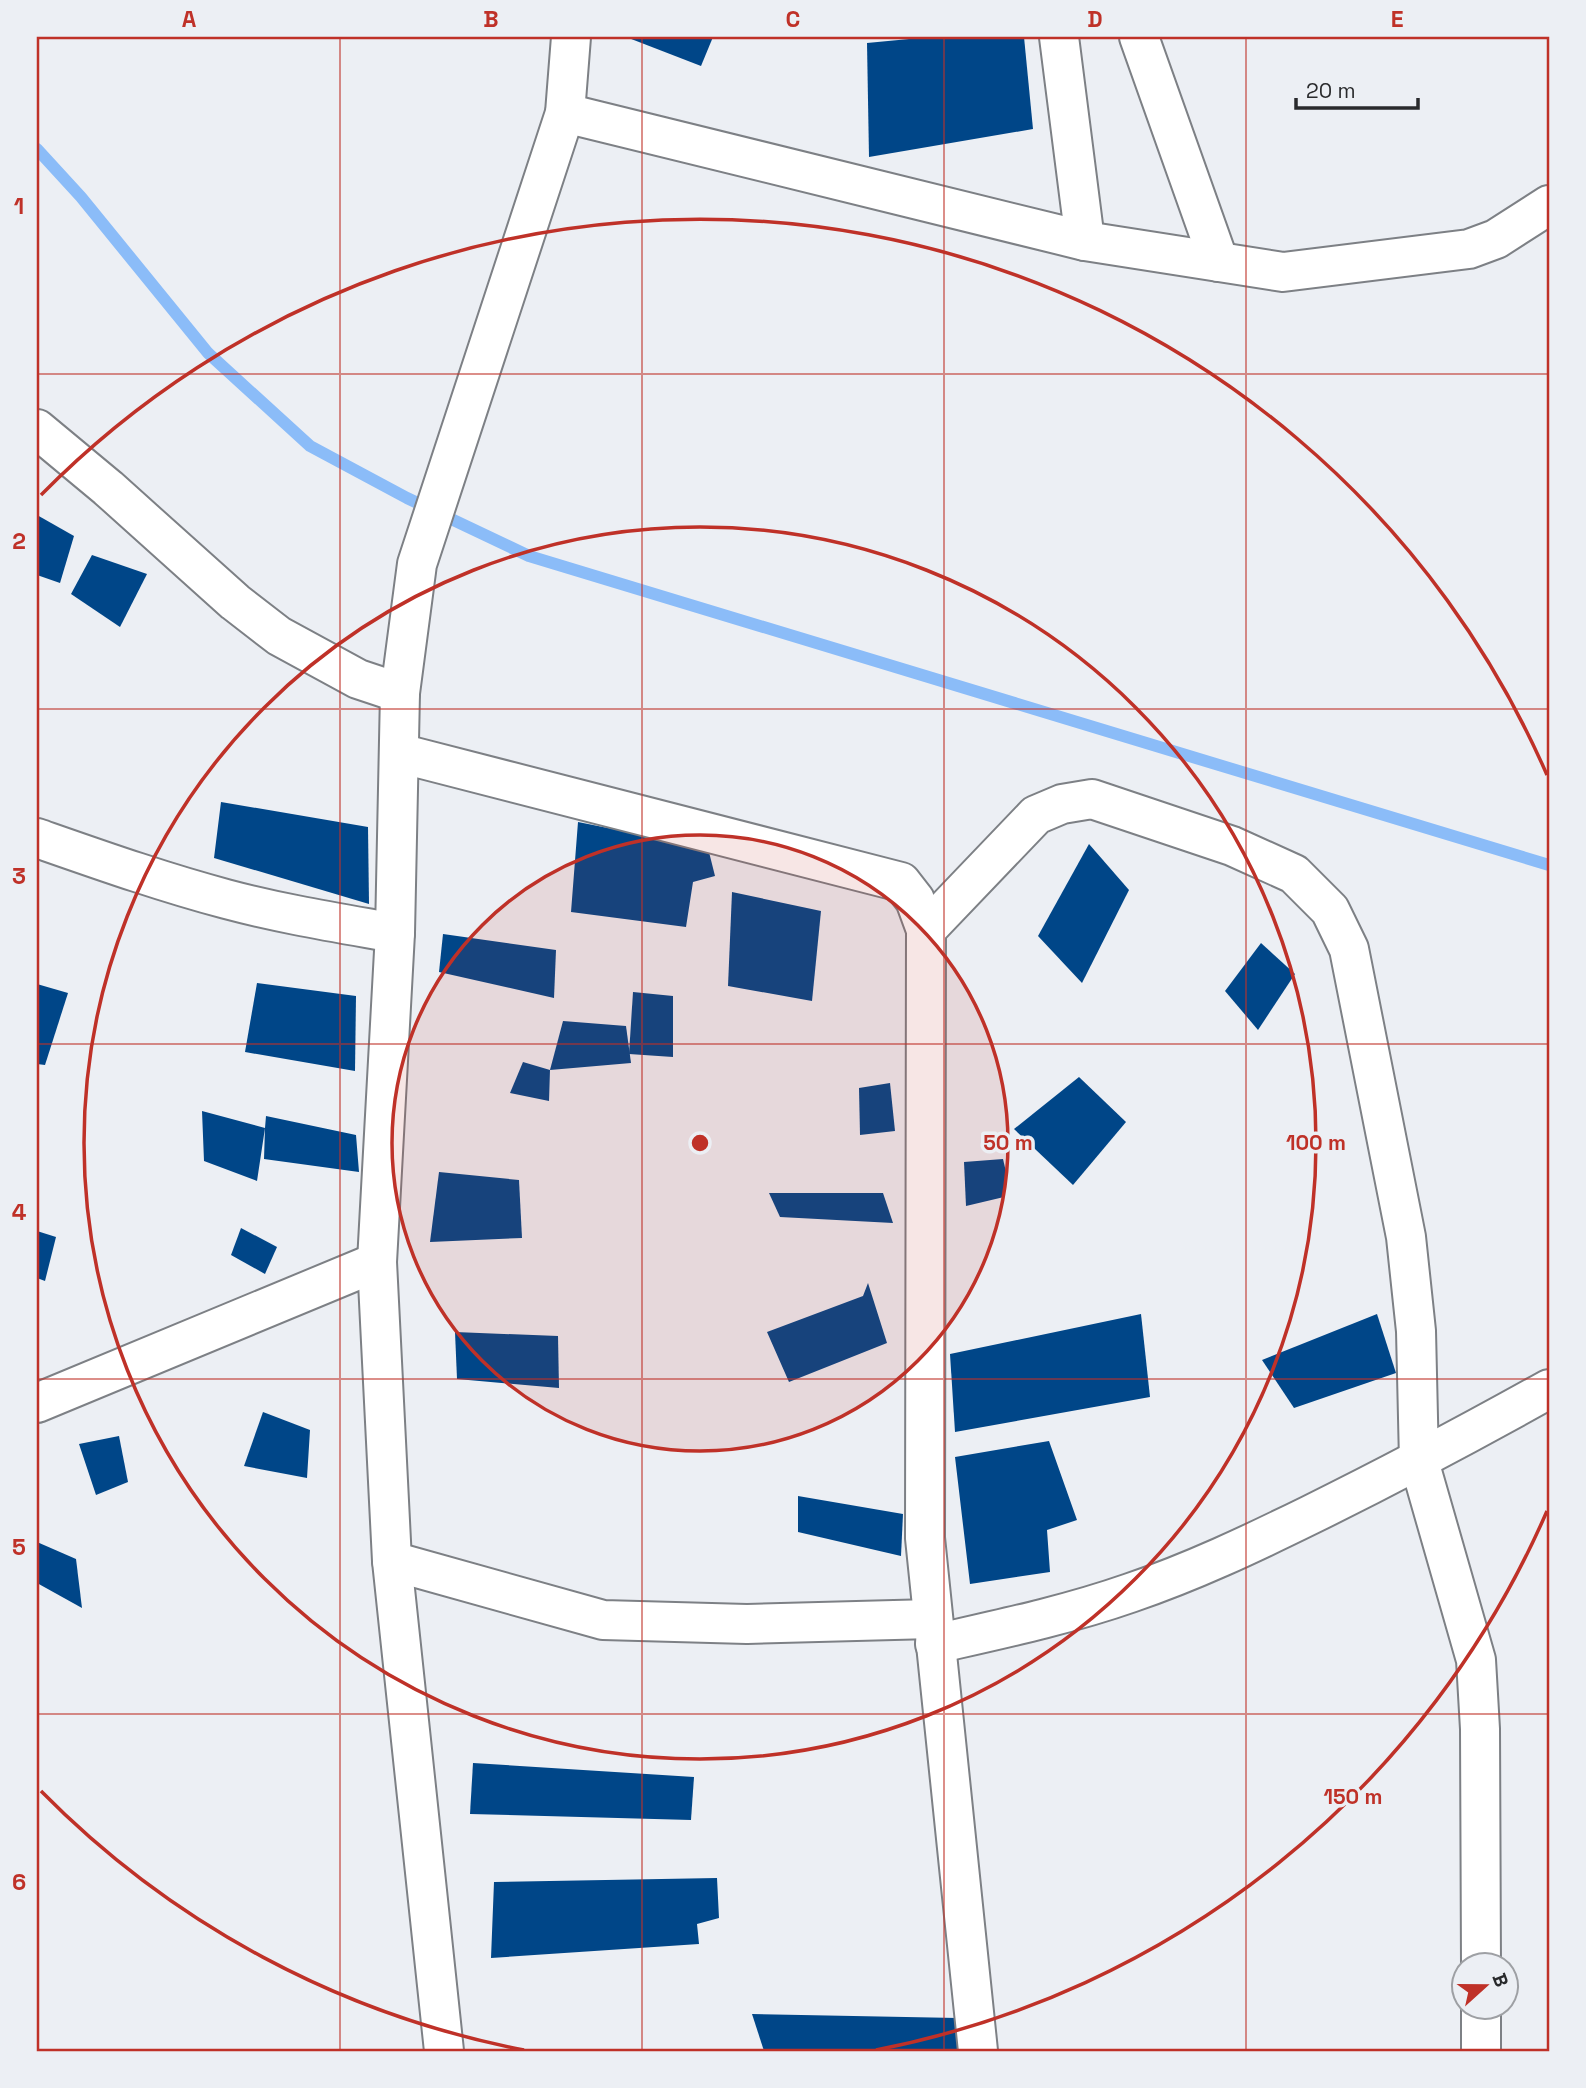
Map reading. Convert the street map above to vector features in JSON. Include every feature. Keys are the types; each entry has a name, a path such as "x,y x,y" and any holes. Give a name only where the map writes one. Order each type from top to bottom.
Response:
{"street":[{"path":"444,2051 392,1561 377,1262 395,933 400,693 417,564 565,113 571,37"},
{"path":"1059,37 1085,240"},
{"path":"1139,37 1219,262"},
{"path":"565,113 1085,240 1283,272 1469,249 1496,239 1549,205"},
{"path":"37,429 108,488 234,602 279,636 358,680 400,693"},
{"path":"399,753 901,882 915,900 926,930 925,1538 978,2051"},
{"path":"926,930 1037,815 1062,804 1092,799 1232,846 1294,874 1330,910 1349,949 1406,1237 1416,1331 1419,1461 1476,1660 1480,1729 1481,1952"},
{"path":"37,838 143,875 227,899 395,933"},
{"path":"37,1403 377,1262"},
{"path":"392,1561 603,1620 934,1631 1033,1621 1130,1594 1246,1546 1419,1461 1549,1389"},
{"path":"1481,2022 1481,2051"}],"building":[{"path":"626,37 713,37 701,66"},
{"path":"930,37 1024,37 1033,129 869,157 867,43"},
{"path":"37,515 74,536 60,583 37,575"},
{"path":"92,555 147,574 120,627 71,594"},
{"path":"221,802 368,827 369,904 214,858"},
{"path":"578,822 708,848 715,876 693,882 686,927 571,912"},
{"path":"1089,844 1129,890 1082,983 1038,936"},
{"path":"732,892 821,911 812,1001 728,986"},
{"path":"443,934 556,950 554,998 439,972"},
{"path":"1261,943 1295,974 1258,1030 1225,991"},
{"path":"257,983 356,996 355,1071 245,1052"},
{"path":"37,984 68,993 45,1065 37,1064"},
{"path":"633,992 673,996 673,1057 629,1054"},
{"path":"563,1021 626,1026 631,1063 550,1070"},
{"path":"523,1062 550,1070 549,1101 510,1093"},
{"path":"1079,1077 1126,1122 1073,1185 1014,1129"},
{"path":"890,1083 895,1131 860,1135 859,1088"},
{"path":"202,1111 265,1128 257,1181 204,1161"},
{"path":"266,1116 356,1135 359,1172 264,1159"},
{"path":"1003,1159 1007,1176 1004,1197 966,1206 964,1162"},
{"path":"439,1172 519,1180 522,1238 430,1242"},
{"path":"769,1193 883,1193 893,1223 780,1217"},
{"path":"241,1228 277,1247 265,1274 231,1255"},
{"path":"37,1231 56,1237 45,1281 37,1278"},
{"path":"868,1283 887,1343 789,1382 767,1332 863,1296"},
{"path":"1141,1314 1150,1397 955,1432 950,1354"},
{"path":"1377,1314 1396,1373 1294,1408 1262,1360"},
{"path":"455,1332 558,1336 559,1388 457,1379"},
{"path":"263,1412 310,1430 307,1478 244,1466"},
{"path":"119,1436 128,1482 96,1495 79,1444"},
{"path":"1049,1441 1077,1520 1047,1530 1050,1572 970,1584 955,1457"},
{"path":"798,1496 903,1514 901,1556 798,1532"},
{"path":"37,1542 76,1559 82,1608 37,1583"},
{"path":"473,1763 694,1777 691,1820 470,1814"},
{"path":"717,1878 719,1918 697,1924 699,1944 491,1958 494,1882"},
{"path":"752,2014 958,2018 962,2051 764,2051"}],"waterway":[{"path":"37,149 81,197 208,353 310,446 407,498 529,556 1549,865"}]}
